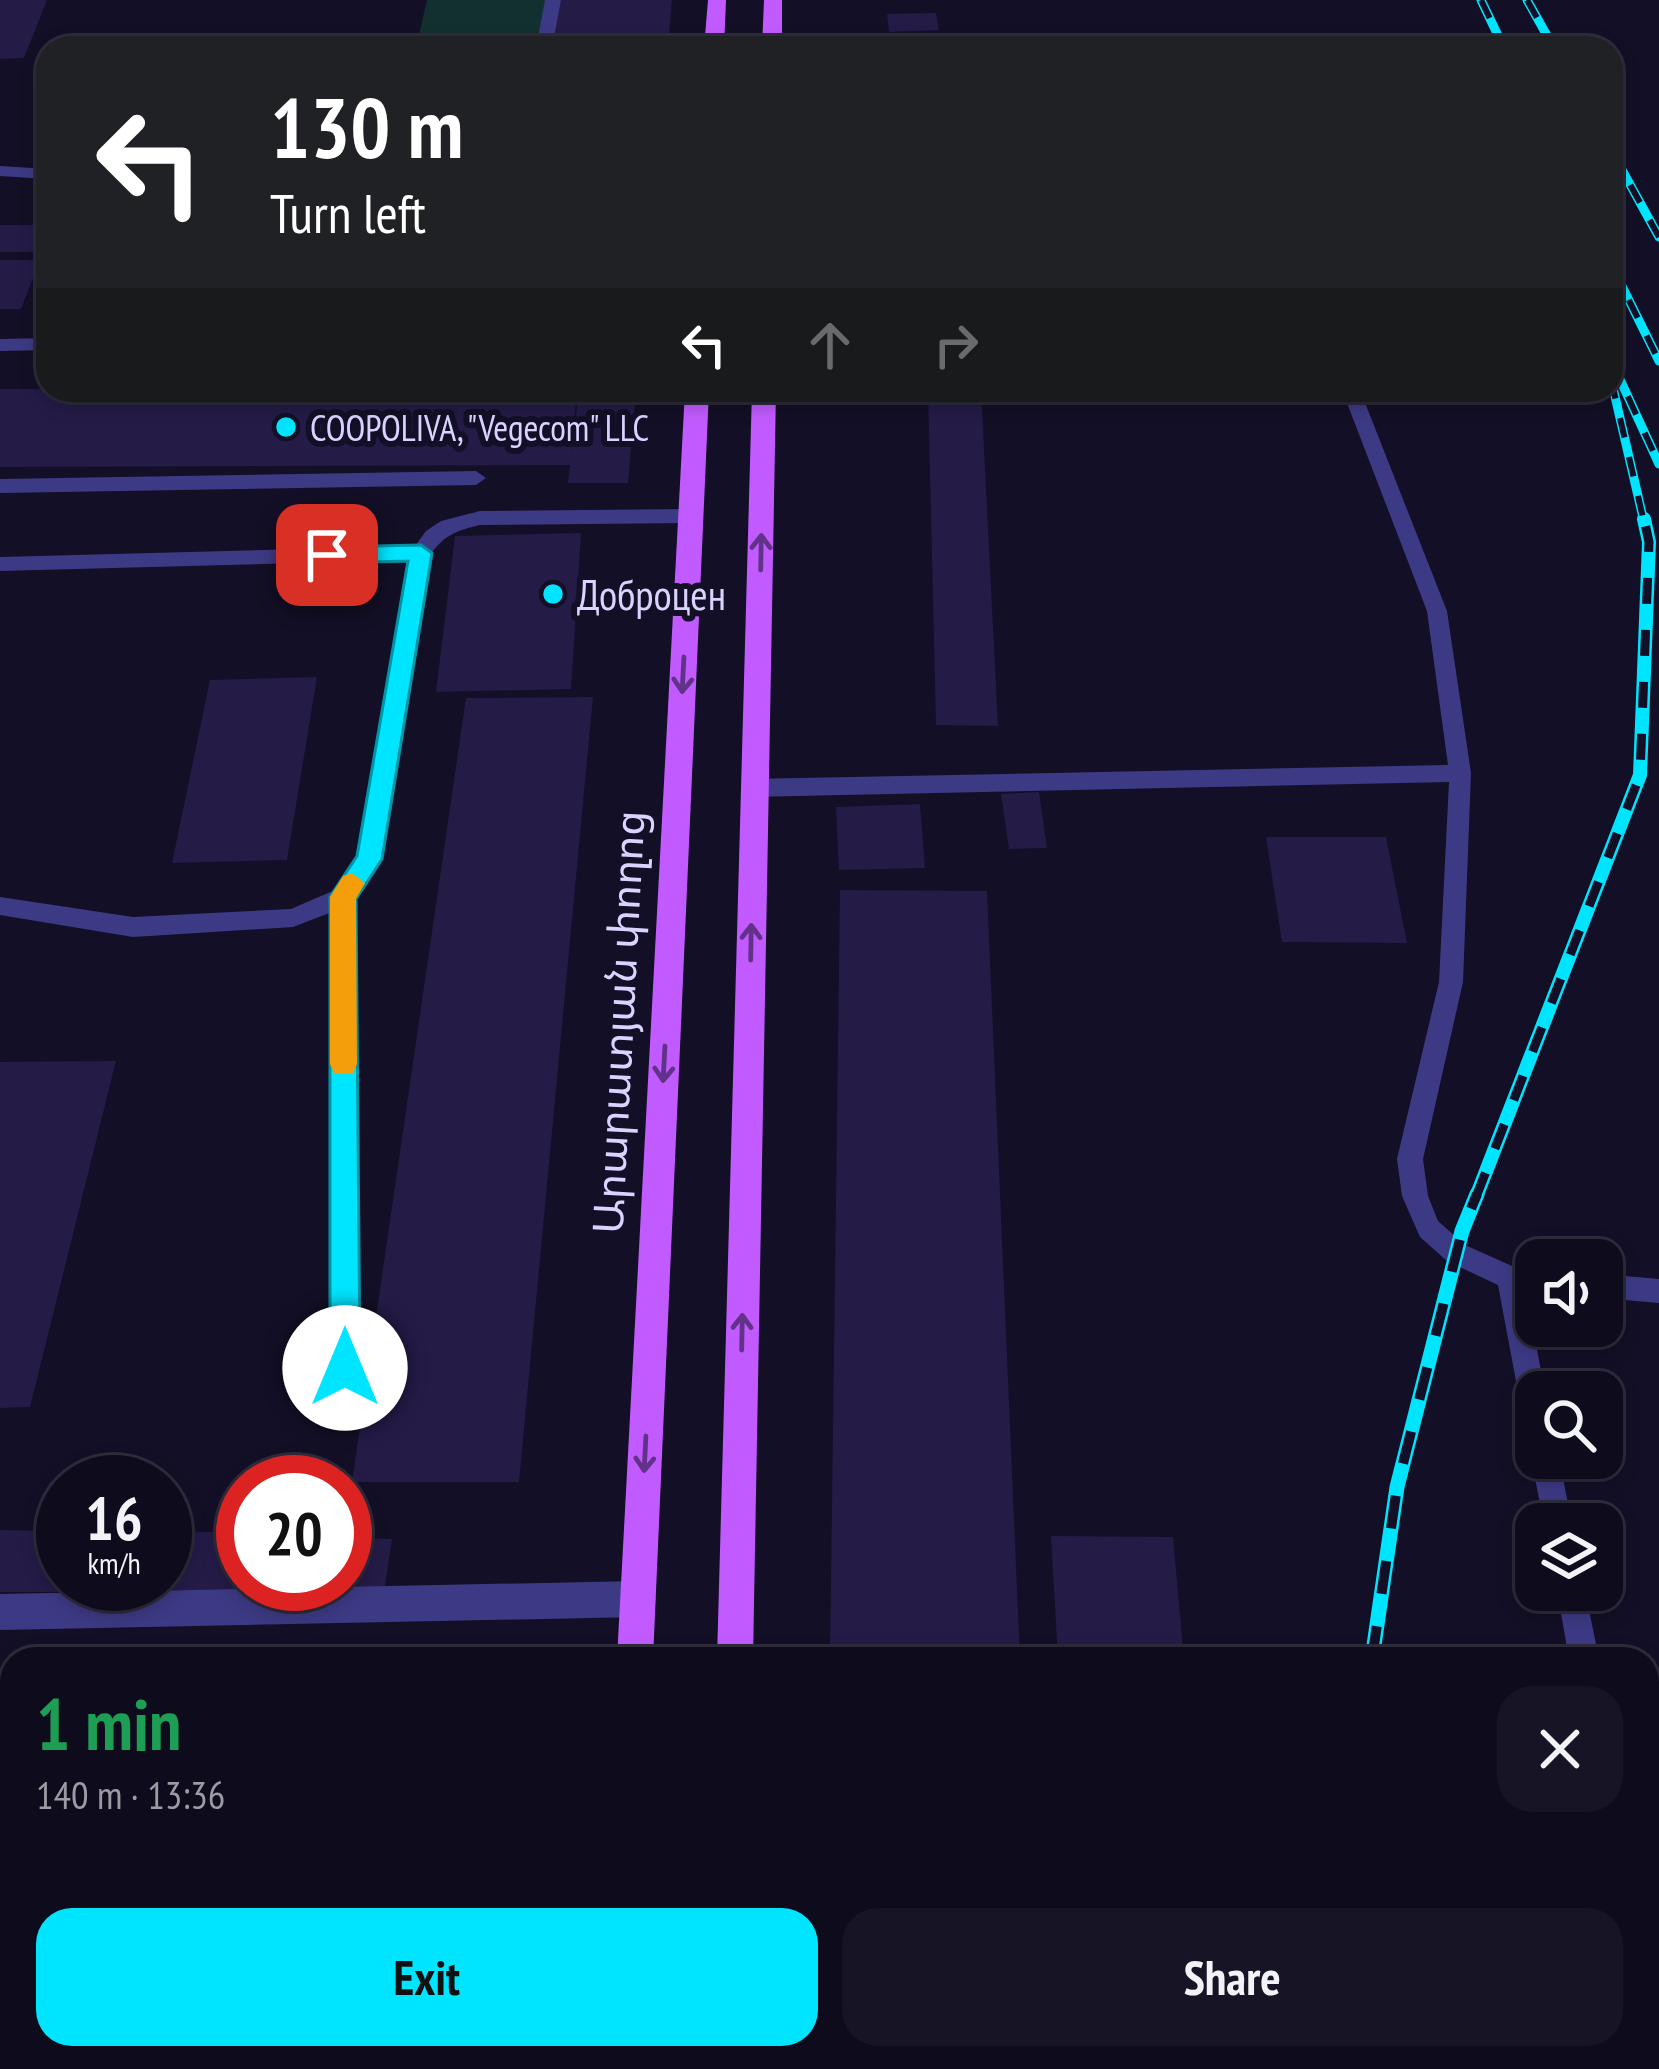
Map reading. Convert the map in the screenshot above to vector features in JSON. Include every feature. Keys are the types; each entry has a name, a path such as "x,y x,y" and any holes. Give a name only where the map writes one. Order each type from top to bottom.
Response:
{"main road":[{"path":"714,36 716,0"},
{"path":"772,36 773,0"},
{"name":"Արարատյան փողոց","path":"636,1647 696,402"},
{"path":"735,1647 764,402"}],"street":[{"path":"0,1612 638,1599"}],"lane":[{"path":"546,36 553,0"},
{"path":"0,171 36,173"},
{"path":"0,345 36,344"},
{"path":"1356,402 1437,610 1460,773 1451,982 1410,1159 1414,1196 1429,1229 1456,1253 1515,1276"},
{"path":"0,485 476,478"},
{"path":"0,906 133,927 293,918 343,897 369,859 421,553 433,536 448,526 480,518 691,516"},
{"path":"0,564 421,553"},
{"path":"755,788 1460,773"},
{"path":"343,897 345,1368"},
{"path":"1623,1288 1659,1291"},
{"path":"1574,1611 1582,1647"}],"green space":[{"path":"427,0 548,0 542,36 419,36"}],"building":[{"path":"0,0 47,0 24,58 0,59"},
{"path":"558,0 672,0 669,36 552,36"},
{"path":"936,13 939,30 889,32 887,14"},
{"path":"0,225 36,225 36,252 0,252"},
{"path":"0,260 36,260 21,309 0,309"},
{"name":"COOPOLIVA, \"Vegecom\" LLC","path":"0,389 36,389 36,402 576,402 571,457 578,402 635,402 628,483 568,483 570,465 0,467"},
{"path":"928,402 982,402 998,726 936,725"},
{"path":"581,533 571,689 436,692 455,536"},
{"path":"317,677 287,860 172,863 210,680"},
{"path":"593,697 519,1482 372,1482 372,1455 356,1455 466,698"},
{"path":"1039,792 1047,848 1009,849 1001,794"},
{"path":"920,804 925,868 839,870 836,807"},
{"path":"1266,837 1386,837 1407,943 1282,942"},
{"path":"840,890 987,891 1019,1647 830,1647"},
{"path":"116,1061 30,1407 0,1408 0,1062"},
{"path":"0,1530 36,1531 36,1592 0,1592"},
{"path":"192,1532 216,1532 216,1592 192,1591"},
{"path":"1051,1536 1173,1537 1183,1647 1057,1647"},
{"path":"372,1538 392,1539 383,1598 372,1598"}],"railway":[{"path":"1481,0 1498,36"},
{"path":"1527,0 1547,36"},
{"path":"1623,172 1659,237"},
{"path":"1623,288 1659,361"},
{"path":"1623,386 1659,464"},
{"path":"1616,402 1644,522"},
{"path":"1476,1197 1640,775 1649,542 1644,519"},
{"path":"1374,1647 1397,1487 1462,1231 1477,1194"}],"slow traffic":[{"path":"344,1064 343,897 352,883"}],"place":[{"name":"COOPOLIVA, \"Vegecom\" LLC","path":"286,427"},
{"name":"Доброцен","path":"553,594"}],"route":[{"path":"327,555 421,553 369,859 343,897 345,1368"}]}
